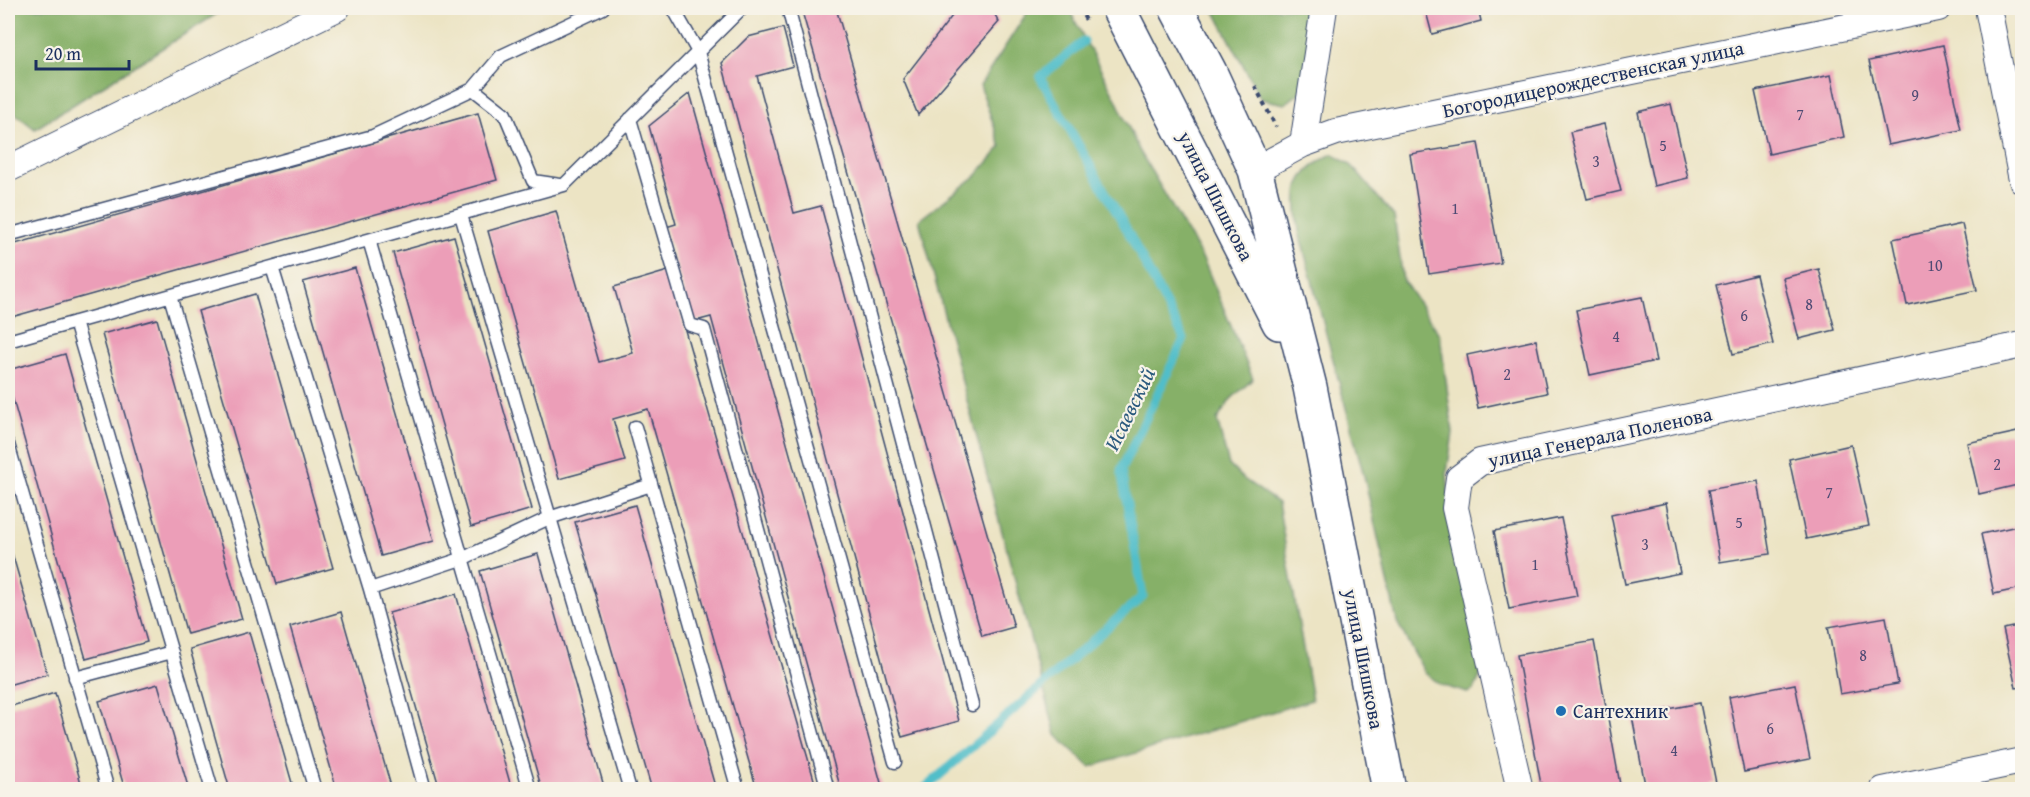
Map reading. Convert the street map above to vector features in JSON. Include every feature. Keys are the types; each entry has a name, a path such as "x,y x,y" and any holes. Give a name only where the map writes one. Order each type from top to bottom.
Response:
{"main road":[{"name":"улица Шишкова","path":"1118,8 1239,240 1310,387"},
{"name":"улица Шишкова","path":"1176,8 1210,72 1255,170 1310,387 1389,789"}],"street":[{"path":"8,169 337,8"},
{"path":"1303,144 1324,8"},
{"name":"Богородицерождественская улица","path":"1255,170 1303,144 1336,132 1938,8"},
{"path":"1988,8 2022,180"},
{"name":"улица Генерала Поленова","path":"1520,789 1455,508 1459,478 1480,462 2022,345"},
{"path":"1883,789 2022,760"}],"lane":[{"path":"8,235 373,136 473,89 501,56 603,8"},
{"path":"673,8 698,52 895,762"},
{"path":"8,341 564,185 742,8"},
{"path":"788,8 972,705"},
{"path":"473,89 505,114 533,181 564,185"},
{"path":"630,119 690,326 704,329 828,789"},
{"path":"461,214 630,789"},
{"path":"369,240 530,789"},
{"path":"272,267 370,589 425,789"},
{"path":"170,296 315,789"},
{"path":"75,322 212,789"},
{"path":"635,427 738,789"},
{"path":"8,444 108,789"},
{"path":"370,589 464,558 549,518 651,485"},
{"path":"75,678 172,652"}],"green space":[{"path":"8,8 226,8 35,129 8,108"},
{"path":"1030,8 1058,8 1071,13 1115,97 1139,150 1204,261 1253,379 1231,399 1217,420 1229,465 1241,477 1278,503 1312,700 1090,767 1056,735 919,220 976,176 1001,147 980,85"},
{"path":"1213,8 1315,8 1303,90 1285,104 1261,99"},
{"path":"1332,154 1351,165 1394,216 1403,280 1440,335 1453,433 1447,472 1450,509 1485,665 1474,690 1467,693 1441,685 1425,673 1397,622 1364,476 1299,232 1297,195 1302,177"}],"building":[{"path":"801,8 836,8 1014,627 982,636"},
{"path":"947,8 991,8 999,22 918,115 903,79 952,16"},
{"path":"1425,8 1478,8 1481,21 1432,34"},
{"path":"783,28 793,66 757,76 794,213 821,206 959,721 902,737 722,63 748,37"},
{"path":"1943,45 1961,130 1888,145 1869,61"},
{"path":"1831,75 1844,137 1769,154 1755,91"},
{"path":"690,93 883,790 841,790 711,317 692,322 666,227 676,224 649,126"},
{"path":"1671,104 1688,178 1654,186 1638,112"},
{"path":"478,113 497,180 8,318 8,246"},
{"path":"1604,124 1621,191 1587,199 1570,132"},
{"path":"1478,143 1501,263 1429,274 1410,154"},
{"path":"556,211 599,362 633,353 614,287 668,271 817,790 757,790 648,409 613,419 625,461 559,479 488,231"},
{"path":"1962,224 1977,290 1907,305 1893,239"},
{"path":"454,236 532,509 471,527 393,253"},
{"path":"355,268 434,541 381,556 303,282"},
{"path":"1819,269 1835,330 1799,339 1783,278"},
{"path":"1756,275 1773,344 1733,354 1716,285"},
{"path":"255,294 333,568 277,584 198,311"},
{"path":"1642,297 1656,361 1590,375 1576,310"},
{"path":"157,319 242,619 187,634 102,334"},
{"path":"1536,340 1547,393 1478,408 1467,355"},
{"path":"65,354 147,642 86,659 8,382 8,370"},
{"path":"2022,431 2022,484 1979,494 1967,443"},
{"path":"1851,445 1869,526 1806,539 1789,459"},
{"path":"1758,481 1770,554 1720,562 1708,490"},
{"path":"1666,503 1680,573 1625,584 1611,515"},
{"path":"635,505 716,790 652,790 575,522"},
{"path":"1561,518 1577,596 1509,609 1494,531"},
{"path":"2022,525 2022,588 1994,594 1981,534"},
{"path":"8,539 47,674 8,685"},
{"path":"538,554 605,790 542,790 480,571"},
{"path":"456,594 512,790 440,790 389,613"},
{"path":"341,612 392,790 337,790 290,627"},
{"path":"1886,617 1898,684 1840,694 1828,627"},
{"path":"2022,625 2022,687 2016,688 2003,629"},
{"path":"249,632 294,790 230,790 190,649"},
{"path":"1594,641 1621,790 1542,790 1517,655"},
{"path":"158,684 189,790 125,790 99,701"},
{"path":"1795,684 1810,759 1744,772 1729,697"},
{"path":"55,693 83,790 10,790 8,707"},
{"path":"1700,703 1716,783 1684,790 1646,790 1632,716"}],"waterway":[{"name":"Исаевский","path":"923,790 1143,596 1121,470 1184,339 1127,230 1040,77 1084,41"}],"place":[{"name":"Сантехник","path":"1561,711"}]}
